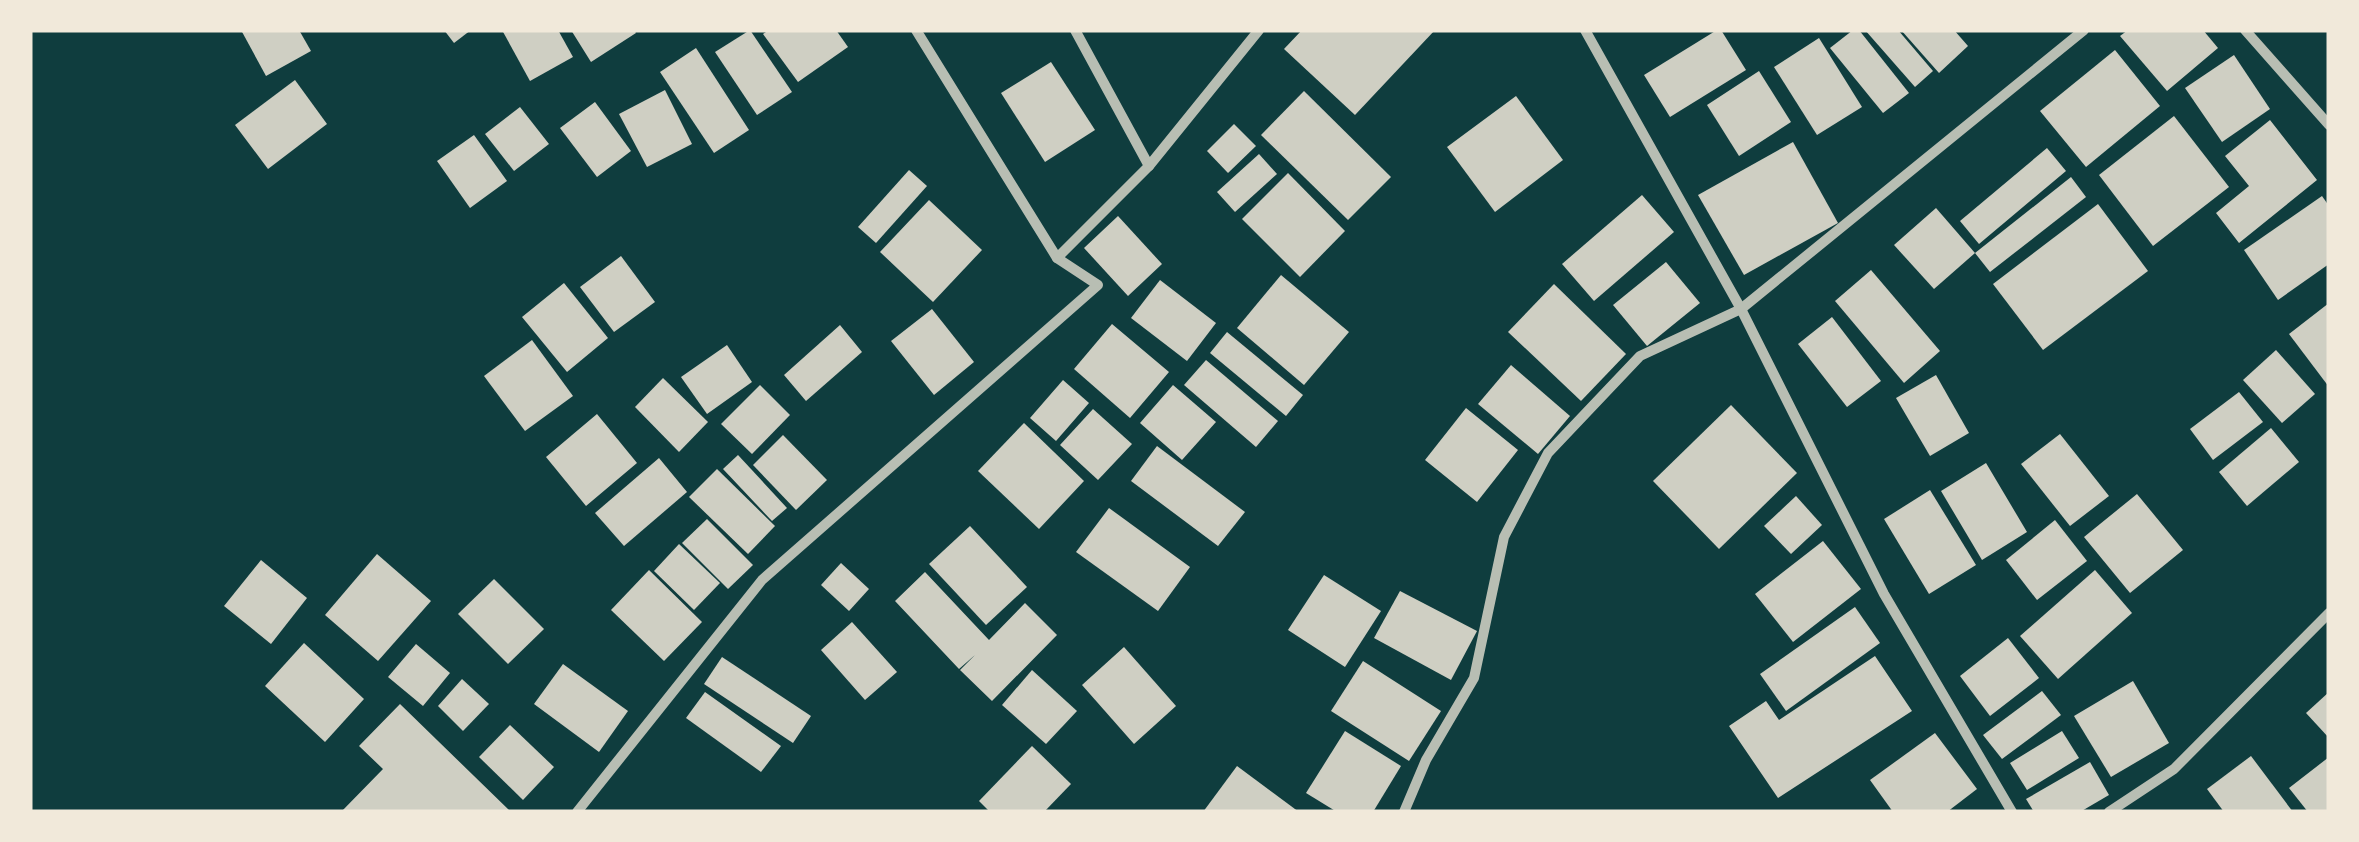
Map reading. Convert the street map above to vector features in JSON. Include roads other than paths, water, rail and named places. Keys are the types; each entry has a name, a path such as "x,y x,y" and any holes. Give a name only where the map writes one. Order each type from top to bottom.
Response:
{"street":[{"path":"576,812 762,580 1098,285 1057,258 916,30"},
{"path":"1076,30 1150,166"},
{"path":"1057,258 1150,166 1258,30"},
{"path":"1585,30 1741,309 1884,594 2012,812"},
{"path":"1404,812 1426,760 1474,678 1504,537 1548,453 1640,356 1741,309 2084,30"},
{"path":"2245,30 2329,125"},
{"path":"2109,812 2174,769 2329,613"}]}
